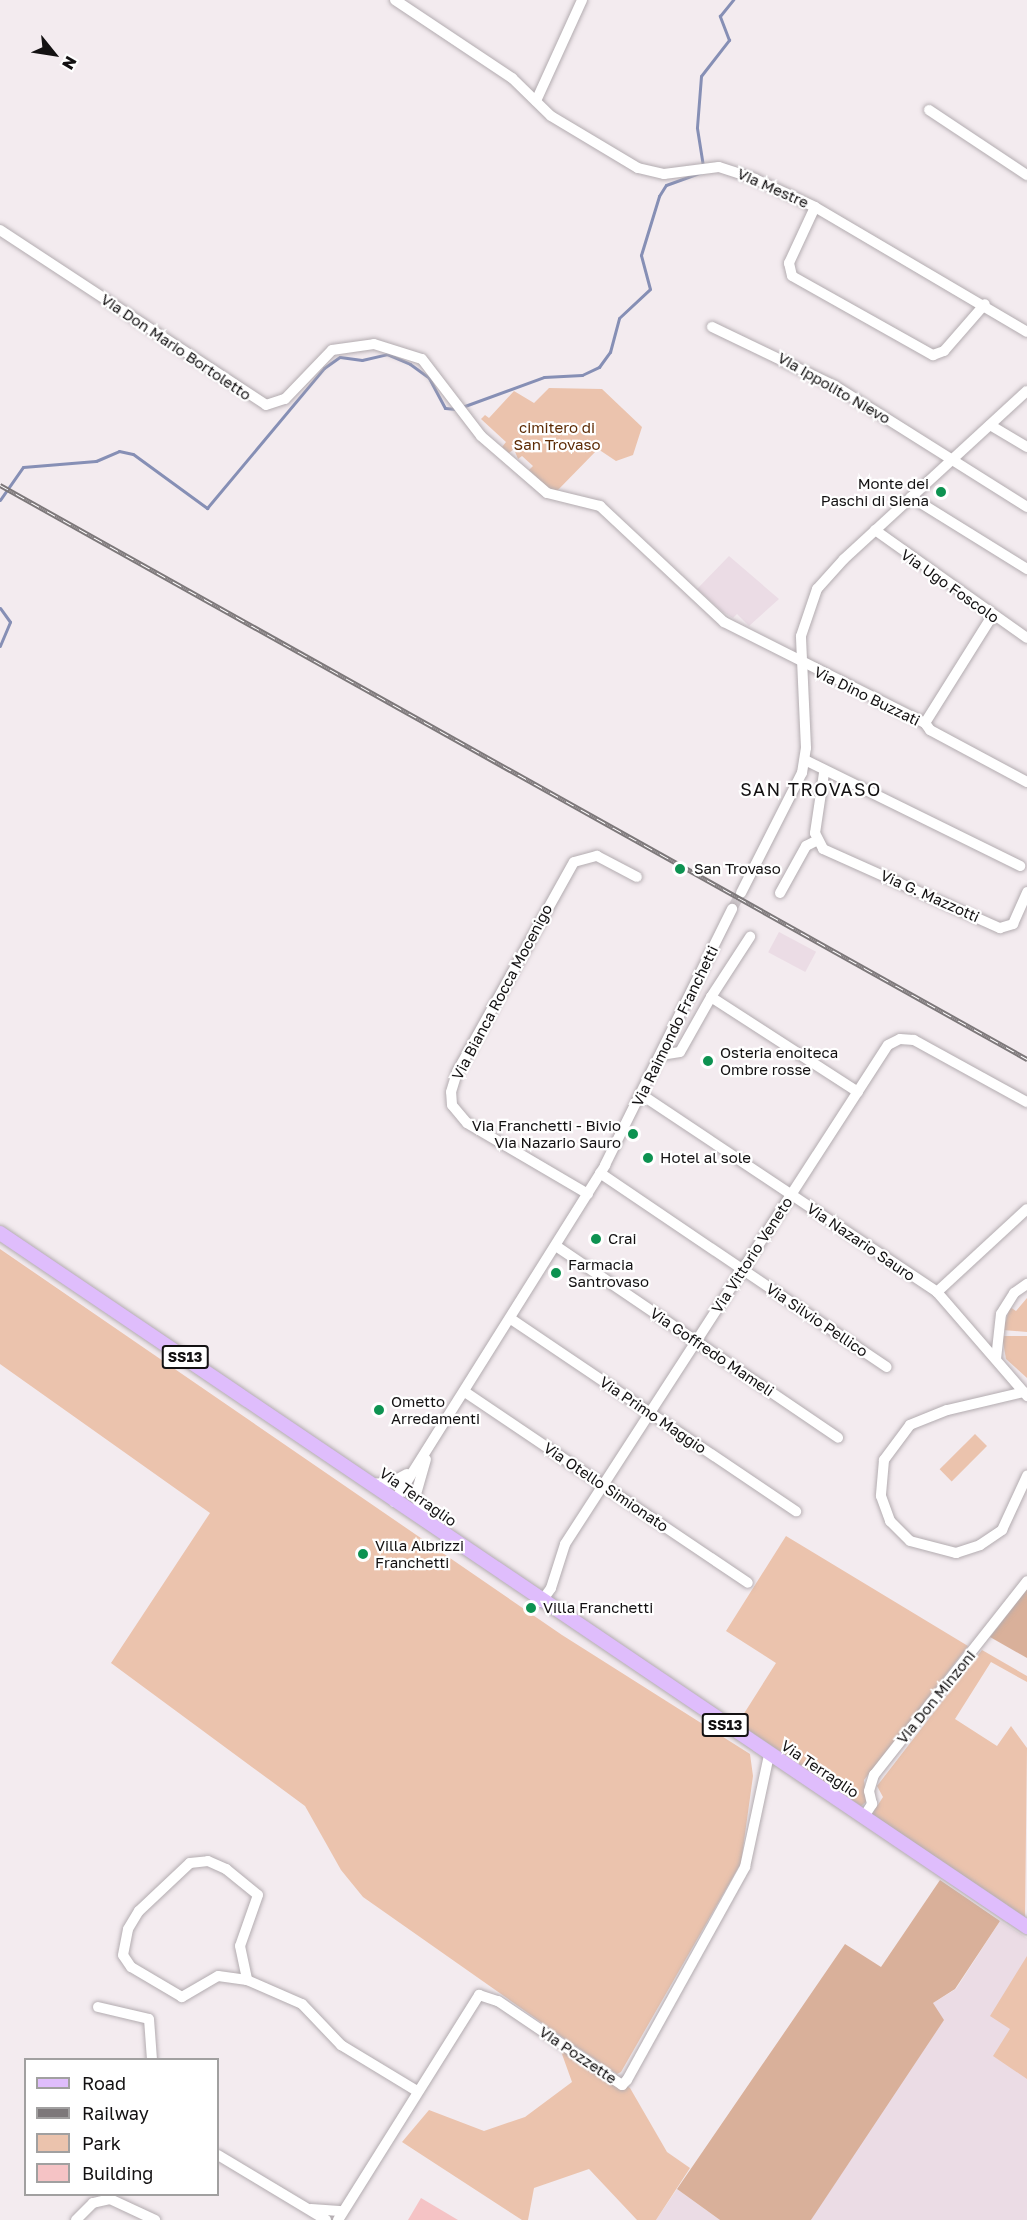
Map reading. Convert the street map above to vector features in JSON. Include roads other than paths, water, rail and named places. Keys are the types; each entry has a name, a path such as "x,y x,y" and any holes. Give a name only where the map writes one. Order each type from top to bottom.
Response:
{"main road":[{"name":"Via Terraglio","path":"0,1233 541,1602 1027,1927"}],"street":[{"name":"Via Mestre","path":"395,0 512,78 551,116 646,171 728,169 815,207 985,304 1027,332"},
{"path":"536,101 582,0"},
{"path":"930,110 1027,175"},
{"path":"815,207 789,263 792,276 933,355 944,351 985,304"},
{"name":"Via Don Mario Bortoletto","path":"0,230 260,403 279,404 332,350 374,344 422,359 457,408 547,493 600,506 724,622 801,663"},
{"name":"Via Ippolito Nievo","path":"712,327 835,386 950,461"},
{"path":"741,893 792,798 805,760 801,663 803,624 817,589 911,496 1027,391"},
{"path":"990,425 1027,447"},
{"path":"950,461 1027,507"},
{"path":"911,496 1027,569"},
{"name":"Via Ugo Foscolo","path":"875,530 992,616 1027,638"},
{"path":"925,723 992,616"},
{"name":"Via Dino Buzzati","path":"801,663 925,723 930,730 1027,782"},
{"path":"805,760 824,773 831,772 1020,866"},
{"path":"780,893 806,846 816,841 824,773"},
{"name":"Via G. Mazzotti","path":"816,841 823,849 1000,928 1013,924 1027,892"},
{"name":"Via Bianca Rocca Mocenigo","path":"588,1194 466,1123 452,1105 451,1092 457,1072 574,862 597,856 637,877"},
{"name":"Via Raimondo Franchetti","path":"394,1502 417,1482 429,1451 600,1173 642,1095 732,909"},
{"path":"661,1055 680,1052 711,997 750,937"},
{"path":"711,997 858,1092"},
{"name":"Via Vittorio Veneto","path":"541,1602 551,1588 565,1544 697,1341 741,1268 888,1045 900,1039 927,1046 1027,1102"},
{"name":"Via Nazario Sauro","path":"642,1095 937,1292 1026,1394"},
{"name":"Via Silvio Pellico","path":"600,1173 886,1367"},
{"path":"937,1292 1027,1209"},
{"name":"Via Goffredo Mameli","path":"556,1246 838,1438"},
{"path":"996,1359 1001,1314 1014,1293 1027,1284"},
{"name":"Via Primo Maggio","path":"511,1319 796,1510"},
{"name":"Via Otello Simionato","path":"465,1392 748,1583"},
{"path":"1026,1394 947,1410 910,1425 884,1460 881,1496 890,1521 910,1541 956,1553 980,1545 1002,1530 1027,1476"},
{"name":"Via Raimondo Franchetti","path":"394,1502 412,1470 429,1451"},
{"name":"Via Raimondo Franchetti","path":"369,1484 392,1482 412,1470"},
{"path":"417,1482 424,1522"},
{"name":"Via Don Minzoni","path":"863,1818 872,1804 869,1791 874,1775 1027,1581"},
{"name":"Via Pozzette","path":"340,2216 479,1995 498,2001 622,2085 627,2080 745,1867 769,1755"},
{"path":"247,1980 240,1946 258,1895 226,1869 208,1861 190,1863 139,1911 128,1929 123,1955 131,1967 182,1997 195,1993 218,1976 247,1980 302,2004 341,2046 417,2091"},
{"path":"98,2007 149,2019 152,2058"},
{"path":"219,2156 284,2199 326,2220"},
{"path":"76,2220 93,2203 110,2199 155,2220"},
{"path":"308,2209 340,2216"}],"waterway":[{"path":"703,166 697,127 701,76 729,40 720,16 733,0"},
{"path":"462,407 544,377 582,375 599,367 610,352 619,318 650,289 641,255 659,196 666,185 702,172"},
{"path":"0,500 23,467 96,461 119,451 133,454 207,508 324,368 340,357 362,360 387,354 410,364 429,378 445,408 456,409"},
{"path":"0,608 10,622 0,646"}],"tunnel":[{"path":"732,909 741,893"}],"railway":[{"path":"0,485 1027,1059"}],"place":[{"name":"Monte dei Paschi di Siena","path":"941,492"},
{"name":"San Trovaso","path":"680,869"},
{"name":"Osteria enoiteca Ombre rosse","path":"708,1061"},
{"name":"Via Franchetti - Bivio Via Nazario Sauro","path":"633,1134"},
{"name":"Hotel al sole","path":"648,1158"},
{"name":"Crai","path":"596,1239"},
{"name":"Farmacia Santrovaso","path":"556,1273"},
{"name":"Ometto Arredamenti","path":"379,1410"},
{"name":"Villa Albrizzi Franchetti","path":"363,1554"},
{"name":"Villa Franchetti","path":"531,1608"}],"district":[{"name":"SAN TROVASO","path":"811,789"}],"park label":[{"name":"cimitero di San Trovaso","path":"557,436"}]}
